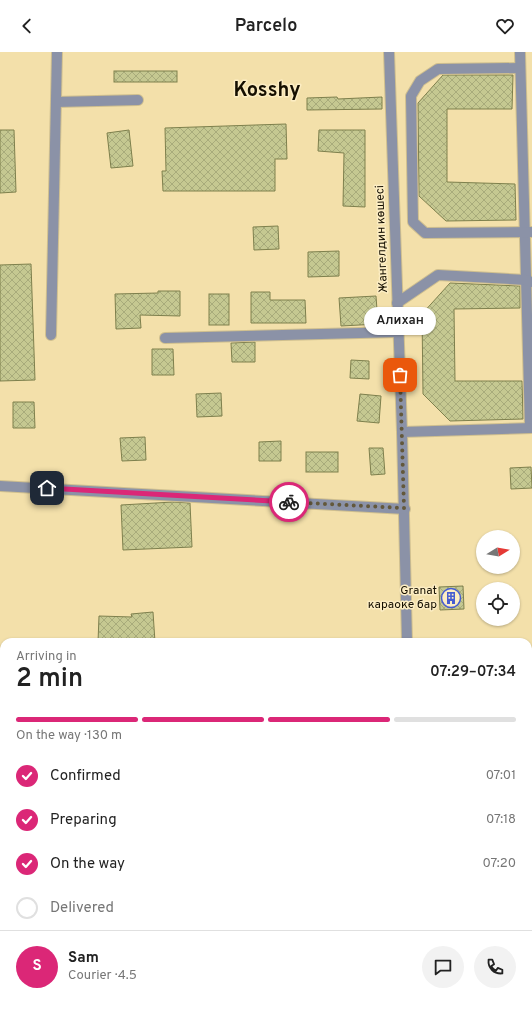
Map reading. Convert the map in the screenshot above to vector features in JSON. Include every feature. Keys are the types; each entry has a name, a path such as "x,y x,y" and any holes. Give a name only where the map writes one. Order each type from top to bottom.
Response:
{"street":[{"path":"51,335 57,52"},
{"name":"Жангелдин көшесі","path":"389,52 402,432 407,638"},
{"path":"402,432 531,428 528,232 520,52"},
{"path":"520,68 438,69 420,81 411,96 413,222 425,233 528,232"},
{"path":"56,102 138,100"},
{"path":"397,303 438,275 529,281"},
{"path":"165,338 398,332"},
{"path":"0,486 404,508"}],"building":[{"path":"114,71 177,71 177,82 114,82"},
{"path":"443,75 513,75 512,109 447,109 447,182 515,184 516,220 446,221 419,196 418,103"},
{"path":"337,97 338,99 382,97 382,109 307,110 307,98"},
{"path":"286,124 287,159 275,159 275,191 163,191 162,171 166,171 165,128"},
{"path":"0,130 14,130 16,192 0,193"},
{"path":"129,130 133,166 111,168 107,133"},
{"path":"319,130 365,130 365,207 343,206 344,153 318,151"},
{"path":"278,226 279,249 254,250 253,227"},
{"path":"339,251 339,276 308,277 308,252"},
{"path":"31,264 35,380 0,381 0,265"},
{"path":"450,283 520,286 520,308 454,309 455,381 522,381 523,419 450,421 423,394 422,314"},
{"path":"158,291 180,291 180,316 140,315 141,328 116,329 115,294 158,293"},
{"path":"251,292 270,292 270,300 305,300 306,323 251,323"},
{"path":"209,294 229,294 229,325 209,325"},
{"path":"376,296 378,324 341,326 339,298"},
{"path":"255,342 255,362 232,362 231,343"},
{"path":"152,349 173,349 174,375 152,375"},
{"path":"351,360 369,361 369,379 350,378"},
{"path":"221,393 222,416 197,417 196,394"},
{"path":"360,394 381,396 379,423 357,421"},
{"path":"13,402 34,402 35,428 13,428"},
{"path":"145,437 146,460 122,461 120,438"},
{"path":"281,441 281,461 259,461 259,442"},
{"path":"369,448 383,448 385,474 371,475"},
{"path":"306,452 338,452 338,472 306,472"},
{"path":"531,467 532,488 511,489 510,468"},
{"path":"173,502 190,503 192,547 123,550 121,505"},
{"name":"Granat караоке бар","path":"463,586 464,609 440,610 439,587"},
{"path":"153,612 155,638 98,638 99,616 132,617 131,614"}],"way so far":[{"path":"289,502 404,508 400,375"}],"place":[{"name":"Алихан","path":"400,375"},
{"name":"Granat караоке бар","path":"451,598"}],"district":[{"name":"Kosshy","path":"267,91"}],"route":[{"path":"47,488 289,502"}]}
